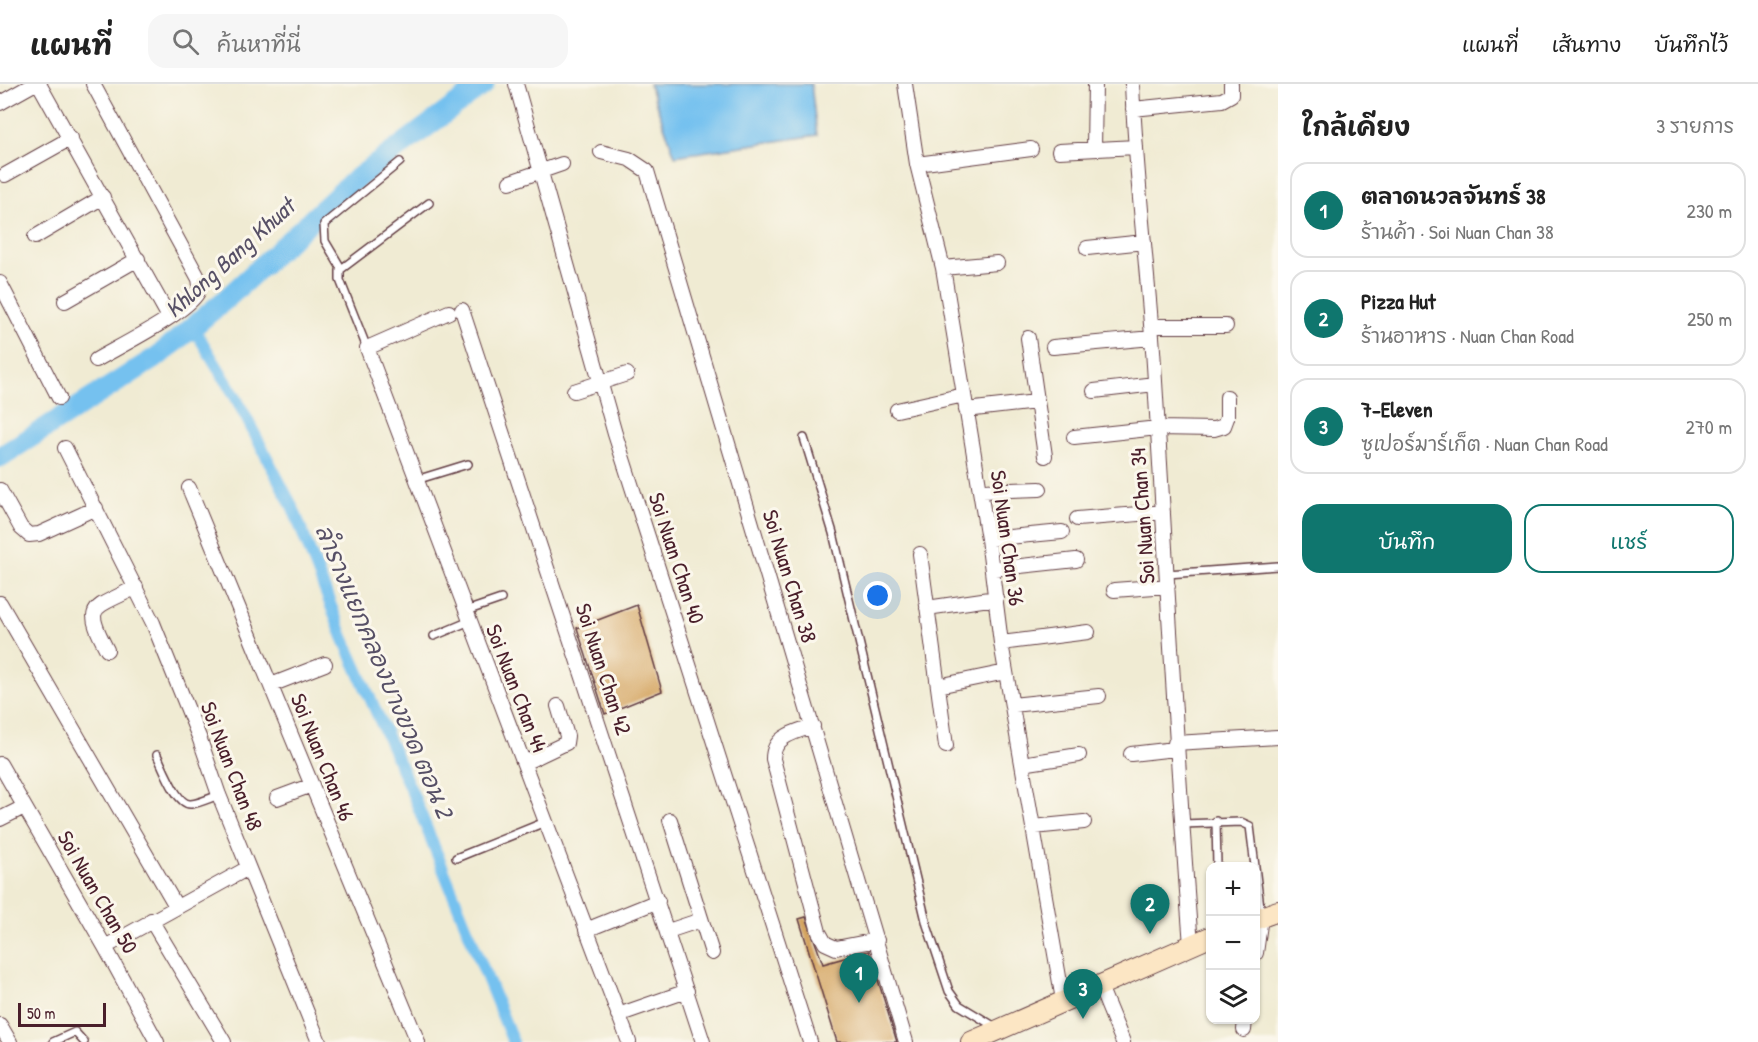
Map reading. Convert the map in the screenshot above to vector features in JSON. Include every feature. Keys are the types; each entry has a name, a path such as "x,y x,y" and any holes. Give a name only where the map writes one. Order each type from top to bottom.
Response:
{"main road":[{"path":"971,1042 1206,939"}],"street":[{"path":"0,103 36,84 71,138 169,317"},
{"path":"93,84 199,279 201,287 198,295 169,317 96,360"},
{"name":"Soi Nuan Chan 40","path":"516,84 600,382 810,1042"},
{"name":"Soi Nuan Chan 36","path":"905,84 917,164 943,268 981,491 1001,643 1063,1000"},
{"path":"1094,149 1095,84"},
{"name":"Soi Nuan Chan 34","path":"1131,84 1155,384 1168,580 1175,746 1191,945"},
{"path":"1133,109 1222,100 1231,94 1231,84"},
{"path":"5,175 71,138"},
{"path":"1059,151 1136,147"},
{"path":"917,164 1031,149"},
{"name":"Soi Nuan Chan 38","path":"601,152 629,159 646,171 906,1042"},
{"path":"510,182 562,164"},
{"path":"35,237 103,197"},
{"path":"1087,248 1144,242"},
{"path":"65,301 138,260"},
{"path":"943,268 997,263"},
{"path":"0,283 59,398"},
{"name":"Soi Nuan Chan 42","path":"367,348 456,311 704,1042"},
{"path":"1053,347 1151,332 1226,326"},
{"path":"1028,338 1045,456"},
{"name":"Soi Nuan Chan 44","path":"367,348 629,1042"},
{"path":"574,391 627,374"},
{"path":"1094,391 1155,384"},
{"path":"897,410 964,395"},
{"path":"1074,438 1158,428 1214,429 1224,426 1227,418 1227,397"},
{"path":"966,410 1036,402"},
{"name":"Soi Nuan Chan 48","path":"65,448 153,623 248,868 320,1042"},
{"name":"Soi Nuan Chan 46","path":"189,488 418,1042"},
{"path":"981,491 1040,489"},
{"path":"0,490 21,528 29,536 39,534 96,508"},
{"path":"1077,519 1163,512"},
{"path":"988,539 1062,532"},
{"path":"920,554 946,746"},
{"path":"992,570 1076,560"},
{"path":"1114,590 1168,580"},
{"path":"107,650 93,623 92,615 96,608 136,587"},
{"path":"927,608 996,598"},
{"path":"0,603 176,906"},
{"path":"1001,643 1088,632"},
{"path":"271,685 325,664"},
{"path":"938,686 1006,672"},
{"path":"1012,705 1099,696"},
{"path":"524,763 566,743 567,736 558,706"},
{"path":"813,726 780,740 774,747 773,759 819,932 825,943 836,948 877,940"},
{"path":"1131,754 1175,746 1278,737"},
{"path":"1022,764 1079,755"},
{"name":"Soi Nuan Chan 50","path":"0,764 105,946 157,1042"},
{"path":"277,798 312,785"},
{"path":"0,819 24,807"},
{"path":"670,820 712,953"},
{"path":"1033,827 1084,822"},
{"path":"105,946 248,868"},
{"path":"586,930 658,901"},
{"path":"1260,937 1265,916"},
{"path":"152,920 224,1042"},
{"path":"668,931 701,920"},
{"path":"1100,984 1123,1042"},
{"path":"618,1015 687,991"},
{"path":"0,1025 10,1042"}],"lane":[{"path":"367,348 340,280 341,268 325,241 324,224 400,162"},
{"path":"341,268 429,203"},
{"path":"804,438 833,533 927,925 949,991 959,1005 999,1029"},
{"path":"416,480 468,464"},
{"path":"1168,580 1278,566"},
{"path":"434,636 501,599"},
{"path":"157,755 178,798 184,803 191,804 219,795"},
{"path":"456,858 545,822"},
{"path":"1216,822 1217,862"},
{"path":"1182,825 1241,822 1250,826 1265,916"},
{"path":"53,1042 75,1032 84,1042"}],"water":[{"path":"649,84 811,84 817,135 675,156"}],"building":[{"path":"637,605 662,691 605,714 577,628"},
{"path":"806,917 823,964 869,951 897,1042 837,1042 799,919"}],"waterway":[{"name":"Khlong Bang Khuat","path":"0,457 158,356 225,300 351,183 484,84"},
{"name":"ลำรางแยกคลองบางขวด ตอน 2","path":"193,327 235,396 293,508 343,637 414,797 513,1042"}],"place":[{"name":"Pizza Hut","path":"1150,934"},
{"name":"ตลาดนวลจันทร์ 38","path":"859,1003"},
{"name":"7-Eleven","path":"1083,1019"}]}
